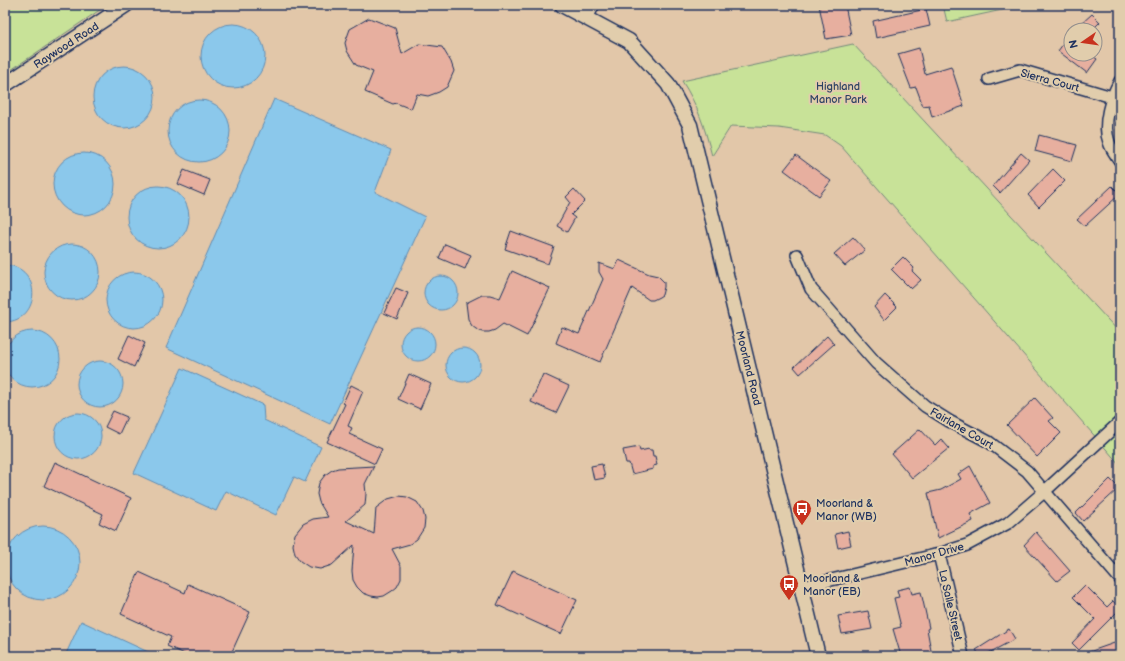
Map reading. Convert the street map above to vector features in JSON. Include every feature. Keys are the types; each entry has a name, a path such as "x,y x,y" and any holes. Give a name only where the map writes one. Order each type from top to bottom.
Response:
{"street":[{"name":"Raywood Road","path":"5,84 126,5"},
{"path":"562,5 589,11"},
{"name":"Moorland Road","path":"589,11 629,41 668,84 690,125 818,656"},
{"name":"Sierra Court","path":"989,79 1020,70 1112,97"},
{"path":"1120,81 1112,97 1107,122 1108,141 1120,162"},
{"name":"Fairlane Court","path":"797,254 811,289 876,363 925,406 949,421 990,442 1027,471 1120,579"},
{"name":"Manor Drive","path":"802,587 939,554 967,545 1008,523 1120,422"},
{"name":"La Salle Street","path":"939,554 963,656"}],"green space":[{"path":"5,5 107,5 5,74"},
{"path":"943,5 1025,5 947,22"},
{"name":"Highland Manor Park","path":"853,44 1120,333 1120,465 841,146 825,135 779,128 731,126 712,156 700,117 682,81"}],"water":[{"path":"233,24 251,30 259,38 265,56 259,74 251,82 233,88 215,82 207,74 201,56 207,38 215,30"},
{"path":"118,66 130,66 146,75 153,85 155,97 153,109 146,119 130,128 118,128 107,123 98,114 93,103 93,91 98,80 107,71"},
{"path":"274,99 391,150 375,192 425,217 330,424 166,348"},
{"path":"193,100 205,100 221,109 228,119 230,131 228,143 221,153 205,162 193,162 182,157 173,148 168,137 168,125 173,114 182,105"},
{"path":"78,153 90,153 106,162 113,172 115,184 113,196 106,206 90,215 78,215 67,210 58,201 53,190 53,178 58,167 67,158"},
{"path":"152,186 164,186 180,195 187,205 189,217 187,229 180,239 164,248 152,248 141,243 132,234 127,223 127,211 132,200 141,191"},
{"path":"67,244 77,244 92,252 98,261 100,272 98,283 92,292 77,300 67,300 56,295 49,288 44,277 44,267 49,256 56,249"},
{"path":"5,265 17,268 26,274 31,283 33,294 31,304 26,313 17,319 5,322"},
{"path":"129,272 139,272 154,280 160,289 162,300 160,311 154,320 139,328 129,328 118,323 111,316 106,305 106,295 111,284 118,277"},
{"path":"438,276 444,276 448,277 455,283 458,293 457,300 451,307 444,310 438,310 434,309 427,303 424,296 424,290 425,286 431,279"},
{"path":"415,327 421,327 425,328 432,334 435,344 434,351 428,358 421,361 415,361 411,360 404,354 401,347 401,341 402,337 408,330"},
{"path":"27,331 37,331 52,339 58,348 60,359 58,370 52,379 37,387 27,387 16,382 9,375 4,364 4,354 9,343 16,336"},
{"path":"460,348 466,348 470,349 477,355 480,365 479,372 473,379 466,382 460,382 456,381 449,375 446,368 446,362 447,358 453,351"},
{"path":"95,361 105,361 113,365 119,371 123,379 123,389 119,397 113,403 105,407 95,407 87,403 81,397 77,389 77,379 81,371 87,365"},
{"path":"182,368 263,405 264,420 321,447 305,482 294,477 276,515 226,491 216,511 134,473"},
{"path":"83,413 87,414 97,423 100,427 100,445 91,455 83,459 73,459 65,455 56,445 55,431 59,423 69,414"},
{"path":"43,526 57,529 69,537 77,549 80,563 77,577 69,589 57,597 43,600 29,597 17,589 9,577 6,563 9,549 17,537 29,529"},
{"path":"81,621 157,656 65,656"}],"building":[{"path":"819,5 845,5 851,35 826,39"},
{"path":"926,9 930,26 876,38 873,21"},
{"path":"1092,14 1100,22 1083,22"},
{"path":"369,18 395,28 402,54 419,44 442,47 451,62 454,71 447,87 428,96 417,94 411,109 396,103 393,104 365,92 373,72 356,65 347,51 345,43 350,29"},
{"path":"1063,44 1063,55 1058,51"},
{"path":"919,48 925,74 951,66 964,106 932,117 929,105 923,106 916,87 911,88 898,54"},
{"path":"1072,62 1095,62 1087,73"},
{"path":"1039,135 1077,145 1072,161 1035,151"},
{"path":"1021,153 1029,160 1000,193 993,186"},
{"path":"796,155 831,181 819,196 784,170"},
{"path":"1053,169 1065,181 1039,207 1028,195"},
{"path":"184,170 210,180 204,195 178,184"},
{"path":"1112,186 1120,194 1085,226 1077,219"},
{"path":"574,189 585,201 571,215 575,218 567,232 557,226 570,202 566,197"},
{"path":"511,231 554,247 548,264 505,249"},
{"path":"853,237 865,250 845,266 834,254"},
{"path":"445,244 471,255 465,269 439,258"},
{"path":"903,257 914,268 912,271 921,280 911,289 891,269"},
{"path":"619,260 649,274 658,276 664,282 662,295 653,300 649,300 632,288 600,362 556,343 562,327 579,334 603,279 599,272 599,263 615,269"},
{"path":"512,271 550,288 527,336 503,324 495,330 489,332 482,332 476,329 472,326 468,319 466,303 482,295 490,295 500,298"},
{"path":"396,288 408,293 397,319 384,313"},
{"path":"885,295 897,307 884,320 874,307"},
{"path":"129,335 145,343 134,367 118,359"},
{"path":"827,336 834,344 800,374 794,367"},
{"path":"409,374 431,384 420,409 398,399"},
{"path":"543,374 569,386 556,413 531,402"},
{"path":"351,385 363,391 348,426 352,428 349,434 382,449 375,464 327,442 345,404 343,403"},
{"path":"1035,398 1053,418 1049,421 1061,433 1037,457 1007,425"},
{"path":"113,411 127,417 119,434 105,427"},
{"path":"920,429 935,445 941,439 949,448 912,478 892,454"},
{"path":"639,447 640,451 649,449 652,450 657,465 653,466 653,469 632,474 629,463 626,463 623,450"},
{"path":"55,462 131,498 116,531 99,523 103,514 44,486"},
{"path":"602,464 605,478 594,480 591,466"},
{"path":"374,466 365,484 365,505 346,521 374,534 376,508 388,499 399,496 407,497 417,502 423,511 425,519 424,528 417,539 410,544 392,549 401,566 401,579 397,587 392,591 384,596 378,597 363,593 353,580 352,571 354,545 332,565 320,569 309,567 300,561 295,554 293,545 295,534 303,524 313,519 328,517 319,502 317,494 319,483 325,475 338,468"},
{"path":"970,466 990,503 970,514 973,521 938,538 928,493 941,490 961,479 958,474"},
{"path":"1110,479 1119,488 1083,521 1076,513"},
{"path":"848,531 851,545 838,548 835,534"},
{"path":"1036,532 1070,571 1057,581 1024,545"},
{"path":"513,571 577,600 561,634 497,605"},
{"path":"139,572 185,593 188,584 250,612 230,656 189,656 167,646 171,637 121,614"},
{"path":"1085,585 1107,607 1113,601 1120,609 1079,650 1072,643 1095,619 1073,597"},
{"path":"910,587 912,594 921,592 929,628 927,629 932,656 901,656 893,629 901,627 894,598 899,597 897,590"},
{"path":"868,611 872,629 842,634 838,616"},
{"path":"1009,629 1015,639 983,656 980,656 976,650"},
{"path":"1120,641 1120,652 1110,656 1083,656 1083,654"}],"place":[{"name":"Moorland & Manor (WB)","path":"802,526"},
{"name":"Moorland & Manor (EB)","path":"789,601"}]}
